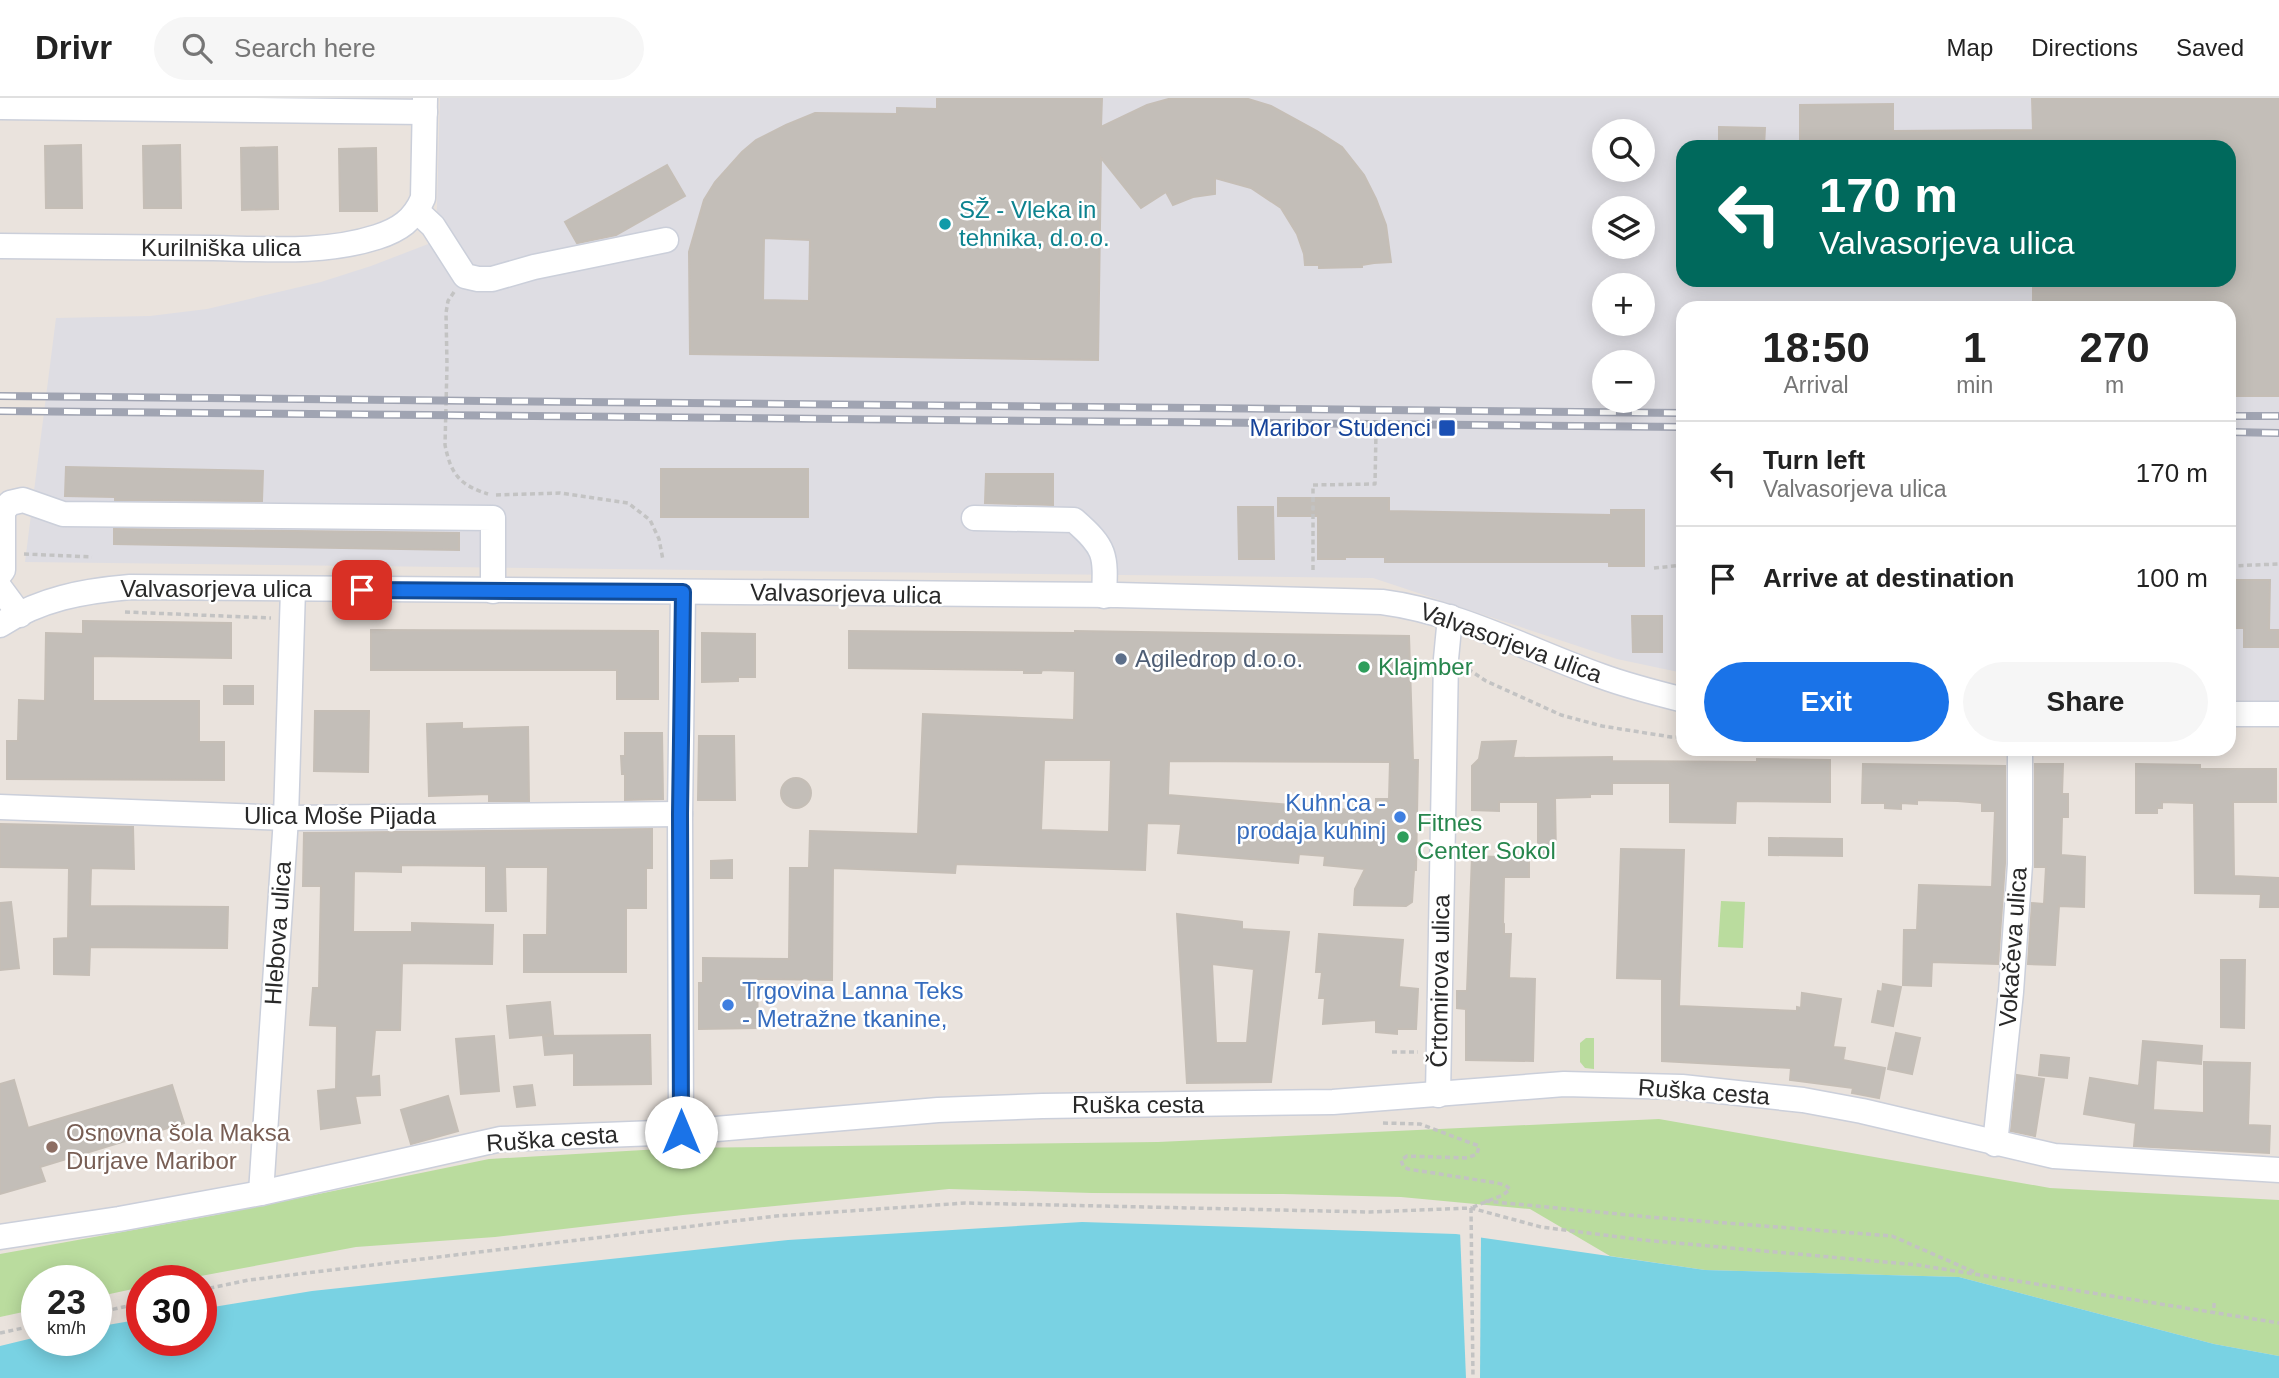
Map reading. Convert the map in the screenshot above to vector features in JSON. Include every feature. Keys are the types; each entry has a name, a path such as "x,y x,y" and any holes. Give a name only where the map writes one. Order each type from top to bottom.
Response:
{"street":[{"path":"0,107 425,105 420,205 465,276 492,279 534,267 666,240"},
{"name":"Kurilniška ulica","path":"0,246 308,249 375,238 394,231 420,205"},
{"path":"0,574 3,570 3,512 10,503 23,500 63,514 493,518 493,591"},
{"path":"974,519 1074,520 1093,536 1101,548 1105,565 1104,596"},
{"name":"Valvasorjeva ulica","path":"10,620 50,600 90,590 130,587 1104,596 1382,603 1415,607 1450,617 1601,676 1676,698"},
{"path":"0,588 10,620"},
{"name":"Hlebova ulica","path":"261,1193 286,818 293,589"},
{"path":"681,1132 680,814 683,592"},
{"name":"Črtomirova ulica","path":"1438,1094 1446,659 1450,617"},
{"path":"2236,714 2279,714"},
{"name":"Vokačeva ulica","path":"1995,1144 2011,992 2020,864 2020,756"},
{"name":"Ulica Moše Pijada","path":"0,807 286,818 680,814"},
{"name":"Ruška cesta","path":"0,1237 261,1193 501,1139 681,1132 938,1110 1331,1102 1564,1084 1682,1087 1815,1102 2054,1156 2279,1170"}],"path":[{"path":"465,276 448,301 446,313 445,445 447,458 457,477 470,488 490,495 560,493 628,503 650,520 659,539 663,559"},
{"path":"1313,570 1312,485 1375,484 1373,444 1376,432 1381,431"},
{"path":"18,554 92,556"},
{"path":"2236,566 2279,564"},
{"path":"1654,568 1676,566"},
{"path":"115,612 277,618"},
{"path":"1461,664 1486,681 1561,715 1602,726 1676,737"},
{"path":"1382,1123 1420,1124 1479,1146 1478,1154 1467,1158 1407,1156 1401,1160 1403,1166 1408,1169 1497,1183 1510,1189 1503,1195 1485,1200 1471,1210"},
{"path":"1485,1200 1649,1217 1892,1236 1979,1275"},
{"path":"217,1287 249,1280 762,1218 965,1203 1370,1212 1471,1210 1554,1228 1643,1240 1918,1265 2279,1323"},
{"path":"1471,1210 1473,1378"},
{"path":"2214,1303 2214,1312"},
{"path":"0,1333 21,1328"}],"shaded area":[{"path":"440,98 2279,98 2279,702 2236,701 2236,301 1676,301 1676,672 1617,659 1373,578 25,562 56,318 150,316 207,309 321,282 436,241"}],"green space":[{"path":"1721,901 1745,902 1743,948 1718,947"},
{"path":"1586,1038 1594,1038 1594,1069 1585,1068 1580,1062 1580,1043"},
{"path":"1659,1119 2050,1188 2279,1200 2279,1356 2214,1344 1959,1277 1705,1270 1610,1256 1530,1209 1401,1197 1283,1194 949,1189 683,1215 495,1237 356,1247 217,1273 217,1265 126,1265 126,1290 112,1294 112,1265 21,1265 21,1312 0,1317 0,1254 216,1215 489,1159 677,1148 1158,1142"}],"water":[{"path":"1082,1222 1456,1234 1705,1270 1959,1277 2214,1344 2279,1356 2279,1378 0,1378 0,1346 21,1341 21,1356 112,1356 112,1324 126,1322 126,1356 217,1356 217,1306 312,1291 788,1240"}],"pier":[{"path":"1460,1231 1481,1234 1480,1378 1466,1378"}],"building":[{"name":"SŽ - Vleka in tehnika, d.o.o.","path":"937,98 1102,98 1101,127 1147,105 1172,98 1245,98 1271,106 1342,147 1364,175 1386,225 1391,262 1362,267 1319,268 1319,265 1305,265 1297,234 1281,208 1251,188 1215,178 1215,194 1193,197 1173,205 1166,192 1141,208 1101,158 1098,360 690,354 689,252 704,200 715,182 742,152 756,140 815,113 897,114 897,108 937,109","holes":["764,238 810,240 809,301 763,300"]},
{"path":"2032,98 2279,98 2279,396 2236,396 2236,301 2033,301 2033,287 2236,287 2236,140 1800,140 1800,105 1893,104 1893,131 2033,130"},
{"path":"1719,127 1765,128 1764,140 1719,140"},
{"path":"81,145 82,208 46,208 45,146"},
{"path":"180,145 181,208 144,208 143,146"},
{"path":"277,147 278,209 242,210 241,148"},
{"path":"376,148 377,211 340,211 339,149"},
{"path":"667,165 685,196 616,235 577,243 565,222"},
{"path":"66,467 263,471 262,501 115,500 115,497 65,496"},
{"path":"661,469 808,469 808,517 661,517"},
{"path":"986,474 1053,474 1053,505 985,503"},
{"path":"1278,498 1389,498 1389,511 1611,515 1611,510 1644,510 1644,566 1609,566 1609,562 1385,562 1385,557 1318,559 1318,516 1278,516"},
{"path":"1238,507 1273,507 1274,559 1239,559"},
{"path":"114,529 459,533 459,550 114,544"},
{"path":"2236,580 2270,580 2269,630 2278,630 2278,647 2244,647 2244,628 2236,628"},
{"path":"1632,616 1662,616 1662,652 1633,652"},
{"path":"83,621 231,623 231,658 93,656 93,701 199,701 199,742 224,742 224,780 7,779 7,741 18,741 19,700 45,701 46,633 83,634"},
{"path":"371,630 658,631 658,699 617,699 617,670 371,670"},
{"path":"849,631 1409,636 1413,760 1418,760 1416,870 1412,902 1406,906 1354,905 1355,889 1365,869 1324,865 1325,856 1299,854 1298,863 1178,853 1181,824 1147,823 1145,870 956,864 955,873 833,868 832,980 757,979 758,1028 699,1029 699,983 703,983 703,958 789,959 790,868 809,868 810,831 918,834 923,714 1074,720 1075,671 1042,670 1041,673 1024,673 1024,670 849,668","holes":["1044,760 1111,760 1109,832 1041,830","1169,761 1390,762 1389,799 1376,799 1376,812 1168,795"]},
{"path":"702,633 755,634 755,677 738,677 738,681 702,682"},
{"path":"224,686 253,686 253,704 224,704"},
{"path":"315,711 369,711 368,772 314,771"},
{"path":"462,723 462,729 528,727 529,801 489,801 489,794 429,796 427,724"},
{"path":"625,733 662,733 663,799 625,800 625,774 622,774 621,756 625,756"},
{"path":"699,736 734,736 735,800 698,800"},
{"path":"1516,741 1513,758 1612,757 1612,761 1757,762 1757,759 1830,760 1830,802 1736,801 1735,823 1670,822 1670,783 1612,783 1612,794 1555,798 1556,857 1538,857 1538,802 1499,802 1499,811 1472,810 1472,766 1479,759 1482,742"},
{"path":"1863,764 2005,766 2005,863 1998,964 1932,962 1931,986 1903,985 1904,930 1917,930 1919,885 1992,887 1995,811 1982,811 1982,803 1958,801 1917,800 1917,804 1901,803 1901,809 1885,808 1885,803 1862,803"},
{"path":"2035,764 2063,764 2062,794 2068,794 2068,817 2062,817 2061,855 2085,857 2084,907 2059,906 2055,965 2028,964 2032,903 2044,904 2046,867 2035,867"},
{"path":"2136,764 2200,765 2200,769 2276,769 2276,802 2233,802 2234,876 2279,878 2279,907 2260,907 2261,894 2195,893 2194,803 2162,802 2162,808 2157,808 2157,813 2136,813"},
{"path":"796,778 802,779 810,787 810,799 802,807 796,808 790,807 782,799 781,793 782,787 790,779"},
{"path":"0,824 133,827 134,869 91,868 90,906 228,907 227,948 90,947 89,975 54,974 54,939 68,938 69,868 0,867"},
{"path":"652,829 652,868 646,868 646,908 626,908 626,972 524,972 524,935 547,935 548,867 505,867 506,911 486,911 486,866 401,865 401,872 354,871 353,932 412,932 412,923 493,925 492,964 402,963 400,1030 375,1030 371,1077 379,1076 380,1095 355,1096 360,1123 321,1129 318,1091 336,1089 337,1026 310,1025 313,988 319,988 321,886 303,886 304,833"},
{"path":"1769,838 1842,839 1842,856 1769,855"},
{"path":"1621,849 1684,850 1679,1006 1797,1011 1797,1007 1801,1008 1802,993 1841,999 1833,1047 1845,1048 1843,1060 1885,1068 1879,1098 1852,1093 1853,1088 1790,1080 1791,1068 1662,1061 1662,979 1617,978"},
{"path":"1472,856 1529,858 1529,877 1504,877 1503,923 1504,934 1511,934 1509,978 1535,979 1533,1061 1466,1060 1466,1009 1457,1008 1457,991 1467,991"},
{"path":"732,860 732,878 711,878 711,861"},
{"path":"11,902 19,968 0,970 0,903"},
{"path":"1177,914 1242,922 1242,929 1289,932 1271,1082 1187,1083","holes":["1212,964 1254,969 1247,1043 1216,1043"]},
{"path":"1319,934 1403,940 1399,987 1418,989 1416,1029 1397,1029 1397,1034 1376,1032 1376,1020 1323,1024 1325,998 1319,998 1322,972 1316,972"},
{"path":"2221,960 2245,960 2244,1028 2221,1027"},
{"path":"1883,984 1901,987 1893,1026 1872,1022 1878,991 1882,992"},
{"path":"550,1002 553,1034 510,1038 507,1006"},
{"path":"1896,1033 1920,1038 1912,1074 1888,1069"},
{"path":"650,1035 651,1084 574,1085 574,1053 545,1055 543,1036"},
{"path":"494,1036 499,1091 461,1094 456,1039"},
{"path":"2143,1041 2202,1046 2201,1064 2156,1060 2153,1110 2204,1113 2204,1062 2250,1063 2248,1125 2270,1126 2269,1153 2134,1146 2136,1123 2084,1114 2090,1078 2139,1086"},
{"path":"2041,1055 2069,1058 2067,1078 2039,1075"},
{"path":"2017,1075 2044,1079 2035,1136 2011,1131"},
{"name":"Osnovna šola Maksa Durjave Maribor","path":"14,1080 28,1128 172,1085 184,1123 40,1167 45,1181 0,1194 0,1084"},
{"path":"532,1085 535,1105 517,1107 514,1087"},
{"path":"448,1096 458,1131 411,1144 401,1110"}],"railway":[{"path":"0,396 1676,413"},
{"path":"0,411 1676,427"},
{"path":"2236,416 2279,416"},
{"path":"2236,432 2279,433"}],"place":[{"name":"SŽ - Vleka in tehnika, d.o.o.","path":"945,224"},
{"name":"Maribor Studenci","path":"1447,428"},
{"name":"Agiledrop d.o.o.","path":"1121,659"},
{"name":"Klajmber","path":"1364,667"},
{"name":"Kuhn'ca - prodaja kuhinj","path":"1400,817"},
{"name":"Fitnes Center Sokol","path":"1403,837"},
{"name":"Trgovina Lanna Teks - Metražne tkanine,","path":"728,1005"},
{"name":"Osnovna šola Maksa Durjave Maribor","path":"52,1147"}],"route":[{"path":"362,590 683,592 680,814 681,1132"}]}
